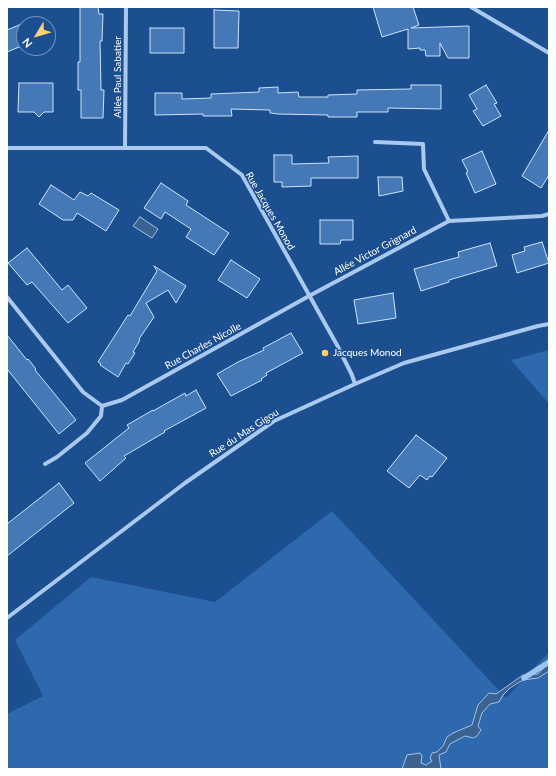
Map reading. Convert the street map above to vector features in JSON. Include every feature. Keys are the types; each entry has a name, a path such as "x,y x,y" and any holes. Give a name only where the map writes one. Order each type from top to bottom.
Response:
{"street":[{"name":"Allée Paul Sabatier","path":"126,7 126,148"},
{"path":"471,7 549,53"},
{"path":"375,142 423,144 424,169 449,221"},
{"name":"Rue Jacques Monod","path":"7,148 206,148 242,175 337,345 355,384"},
{"name":"Allée Victor Grignard","path":"309,296 449,221 542,216 549,214"},
{"name":"Rue Charles Nicolle","path":"102,406 122,400 309,296"},
{"path":"7,298 83,392 102,406 101,416 87,433 57,457 45,464"},
{"name":"Rue du Mas Gigou","path":"7,618 185,483 274,421 404,363 549,324"}],"shaded area":[{"path":"140,217 158,229 152,238 133,226"},
{"path":"549,350 549,404 511,360"},
{"path":"332,511 506,698 549,652 549,769 7,769 7,714 43,696 15,640 91,577 215,602"},
{"path":"549,662 549,671 538,678 523,680 510,688 499,702 490,704 482,713 478,726 481,730 477,736 473,738 465,736 450,744 446,752 439,755 441,769 402,769 407,755 420,753 422,756 421,763 426,765 432,761 430,758 432,753 437,752 443,746 447,737 472,725 478,705 489,693 496,694 523,675 538,674"}],"building":[{"path":"80,7 98,7 99,14 103,14 102,41 100,41 101,90 104,90 103,118 81,118 81,90 78,90 78,62 80,62"},
{"path":"373,7 413,7 419,25 411,28 469,26 469,58 448,58 440,43 440,56 426,56 425,50 420,50 420,48 408,49 408,29 382,37"},
{"path":"214,10 239,11 238,48 214,48"},
{"path":"16,26 16,48 7,52 7,30"},
{"path":"150,28 184,28 184,53 150,53"},
{"path":"19,83 53,83 53,112 44,112 39,117 34,112 18,112"},
{"path":"411,85 441,85 441,109 388,108 388,112 357,112 357,117 278,114 270,113 270,110 231,109 232,116 203,116 203,114 155,115 155,93 182,93 182,99 211,98 211,94 259,92 259,88 278,87 278,93 298,92 299,97 328,97 328,95 357,94 357,90 411,89"},
{"path":"486,85 497,103 494,104 501,116 483,126 473,111 477,109 469,95"},
{"path":"549,130 549,175 541,188 522,176"},
{"path":"482,151 496,184 475,193 462,160"},
{"path":"274,155 292,155 292,164 329,163 328,157 358,156 358,178 311,178 311,186 282,187 282,182 274,182"},
{"path":"378,177 402,177 403,191 379,196"},
{"path":"161,183 188,201 186,205 229,233 214,255 186,237 191,229 165,212 161,219 144,208"},
{"path":"51,185 74,200 80,192 88,196 91,193 119,210 106,231 77,213 73,220 63,220 39,204"},
{"path":"320,220 353,220 353,240 341,240 340,244 320,244"},
{"path":"542,242 549,263 517,273 512,255 525,251 524,247"},
{"path":"490,243 497,266 449,280 449,282 421,291 414,269 459,257 458,252"},
{"path":"27,248 62,290 68,285 87,308 68,323 32,282 27,285 8,263"},
{"path":"231,260 260,279 247,298 218,280"},
{"path":"154,266 186,286 176,303 168,290 146,303 154,317 139,339 140,340 133,352 135,353 128,364 126,363 118,377 98,362 128,315 130,316 157,271"},
{"path":"393,293 396,318 358,324 354,300"},
{"path":"291,333 303,353 266,373 267,375 261,379 262,380 231,396 217,374 264,350 263,348"},
{"path":"7,335 76,420 59,434 7,369"},
{"path":"196,390 206,408 164,431 165,432 124,456 126,458 100,481 85,463 129,428 127,425 185,393 186,396"},
{"path":"416,435 447,458 432,477 430,476 427,480 420,475 409,488 387,471"},
{"path":"59,483 74,503 7,556 7,524"}],"waterway":[{"path":"524,678 549,662"}],"place":[{"name":"Jacques Monod","path":"325,353"}]}
